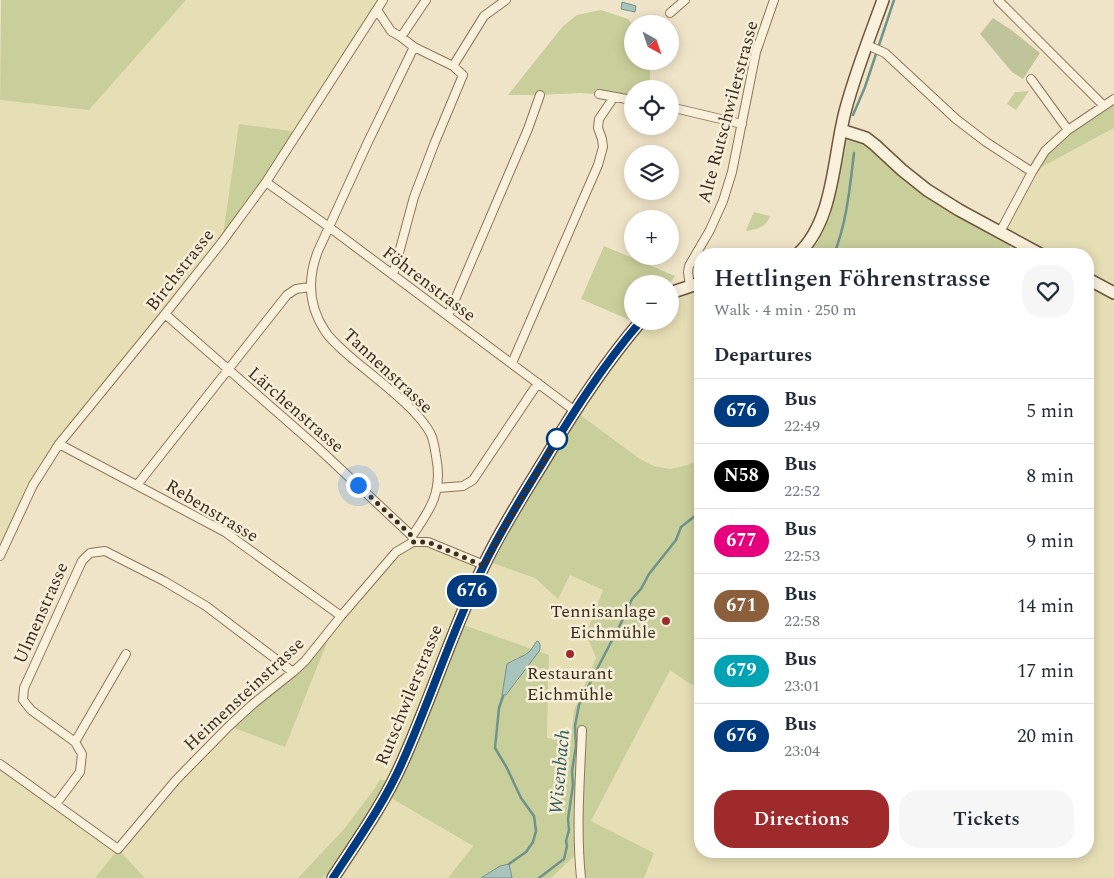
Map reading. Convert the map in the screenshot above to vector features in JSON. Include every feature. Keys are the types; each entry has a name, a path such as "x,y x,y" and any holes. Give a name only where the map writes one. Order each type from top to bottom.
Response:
{"street":[{"name":"Birchstrasse","path":"0,556 33,485 59,444 222,242 266,182 383,0"},
{"path":"401,37 426,0"},
{"path":"453,66 484,16 506,0"},
{"name":"Alte Rutschwilerstrasse","path":"700,248 723,201 732,172 756,52 774,0"},
{"path":"804,248 811,240 824,213 846,108 870,46 883,0"},
{"path":"998,0 1103,106"},
{"path":"670,13 682,1"},
{"path":"377,10 391,31 414,47 453,66 463,75 414,197 393,275"},
{"path":"870,46 882,51 956,119 986,142 1032,172"},
{"name":"Tannenstrasse","path":"412,539 427,515 438,488 438,466 432,436 416,414 337,345 325,332 318,319 310,287 314,261 367,144 414,47"},
{"path":"1031,79 1068,130"},
{"path":"599,94 624,99"},
{"path":"448,316 528,129 540,95"},
{"path":"512,363 598,165 603,147 598,128 599,120 614,97"},
{"path":"1000,232 1045,151 1068,130 1114,99"},
{"path":"679,109 742,124"},
{"path":"841,130 866,138 927,190 959,210 1029,248"},
{"name":"Föhrenstrasse","path":"266,182 512,363 574,411"},
{"name":"Alte Rutschwilerstrasse","path":"694,257 688,272 694,282"},
{"path":"1094,281 1114,293"},
{"path":"679,290 694,284"},
{"path":"137,485 287,295 296,289 310,287"},
{"name":"Lärchenstrasse","path":"165,314 317,447 412,539"},
{"name":"Rutschwilerstrasse","path":"333,878 386,795 401,766 458,623 502,532 574,411 634,330"},
{"path":"438,488 463,486 472,480 538,383"},
{"name":"Rebenstrasse","path":"59,444 225,532 341,616"},
{"path":"412,539 428,542 484,566"},
{"name":"Heimensteinstrasse","path":"56,804 118,849 176,780 229,726 305,661 396,552 412,539"},
{"name":"Ulmenstrasse","path":"75,742 31,710 24,700 24,688 82,560 90,553 105,551 164,581 206,606 293,672"},
{"path":"0,764 56,804 80,772 82,754 75,742 126,654"},
{"path":"581,878 578,836 582,730"}],"shaded area":[{"path":"186,0 383,0 222,242 59,444 33,485 0,556 0,100 89,110"},
{"path":"1114,128 1114,289 1094,278 1094,248 1038,248 1006,231 1038,168"},
{"path":"694,285 694,462 670,469 654,466 640,459 575,411 634,330 679,330 679,291"},
{"path":"1094,289 1114,300 1114,878 644,878 654,853 591,821 670,669 694,685 694,858 1094,858"},
{"path":"413,542 428,542 535,578 558,598 570,575 603,590 586,634 596,658 574,710 571,740 547,738 549,655 458,623 392,783 380,779 344,829 298,878 145,878 118,849 229,726 285,747 334,625 396,552"},
{"path":"0,767 118,849 95,878 0,878"},
{"path":"386,795 473,846 448,878 322,878 331,872"},
{"path":"578,852 581,878 551,878 554,875"}],"green space":[{"path":"1,0 186,0 89,110 0,100"},
{"path":"601,10 624,18 624,70 650,70 650,80 624,80 624,99 580,93 508,95 563,26 577,15"},
{"path":"993,18 1040,53 1023,79 1012,72 980,34"},
{"path":"1029,91 1016,110 1007,104 1015,92"},
{"path":"1114,99 1114,128 1032,172 1045,151"},
{"path":"239,124 298,132 222,242"},
{"path":"841,130 852,133 902,170 1011,238 1010,248 804,248 811,240"},
{"path":"754,212 770,216 761,227 747,231 746,230"},
{"path":"604,246 624,254 624,265 649,265 673,275 624,275 624,318 581,299"},
{"path":"575,411 640,459 654,466 670,469 694,462 694,685 670,670 591,821 654,853 644,878 581,878 578,853 551,878 448,878 473,846 386,795 330,872 322,878 298,878 344,829 380,779 392,783 458,623 549,655 547,738 571,740 574,710 596,658 586,634 603,590 570,575 558,599 535,578 486,561","holes":["522,656 518,681 506,695 503,695 507,664"]},
{"path":"334,625 285,747 229,726 293,672"},
{"path":"118,849 145,878 95,878"}],"water":[{"path":"622,2 636,6 635,12 621,9"},
{"path":"538,641 540,650 506,695 502,695 507,664 529,652"},
{"path":"509,864 512,878 481,878 500,866"}],"waterway":[{"name":"Wisenbach","path":"853,115 865,87 894,0"},
{"name":"Wisenbach","path":"836,248 845,217 854,153"},
{"name":"Wisenbach","path":"539,878 564,859 569,830 568,819 576,746 575,726 579,705 632,599 676,540 681,527 694,517"},
{"path":"503,696 499,708 495,748 521,798 534,816 536,831 533,842 526,852 509,864"}],"bus line":[{"name":"676","path":"333,878 386,795 401,766 458,623 502,532 574,411 634,330"}],"place":[{"name":"Tennisanlage Eichmühle","path":"666,621"},
{"name":"Restaurant Eichmühle","path":"570,654"}],"route":[{"path":"358,485 412,536 413,542 428,542 484,566 557,439"}]}
